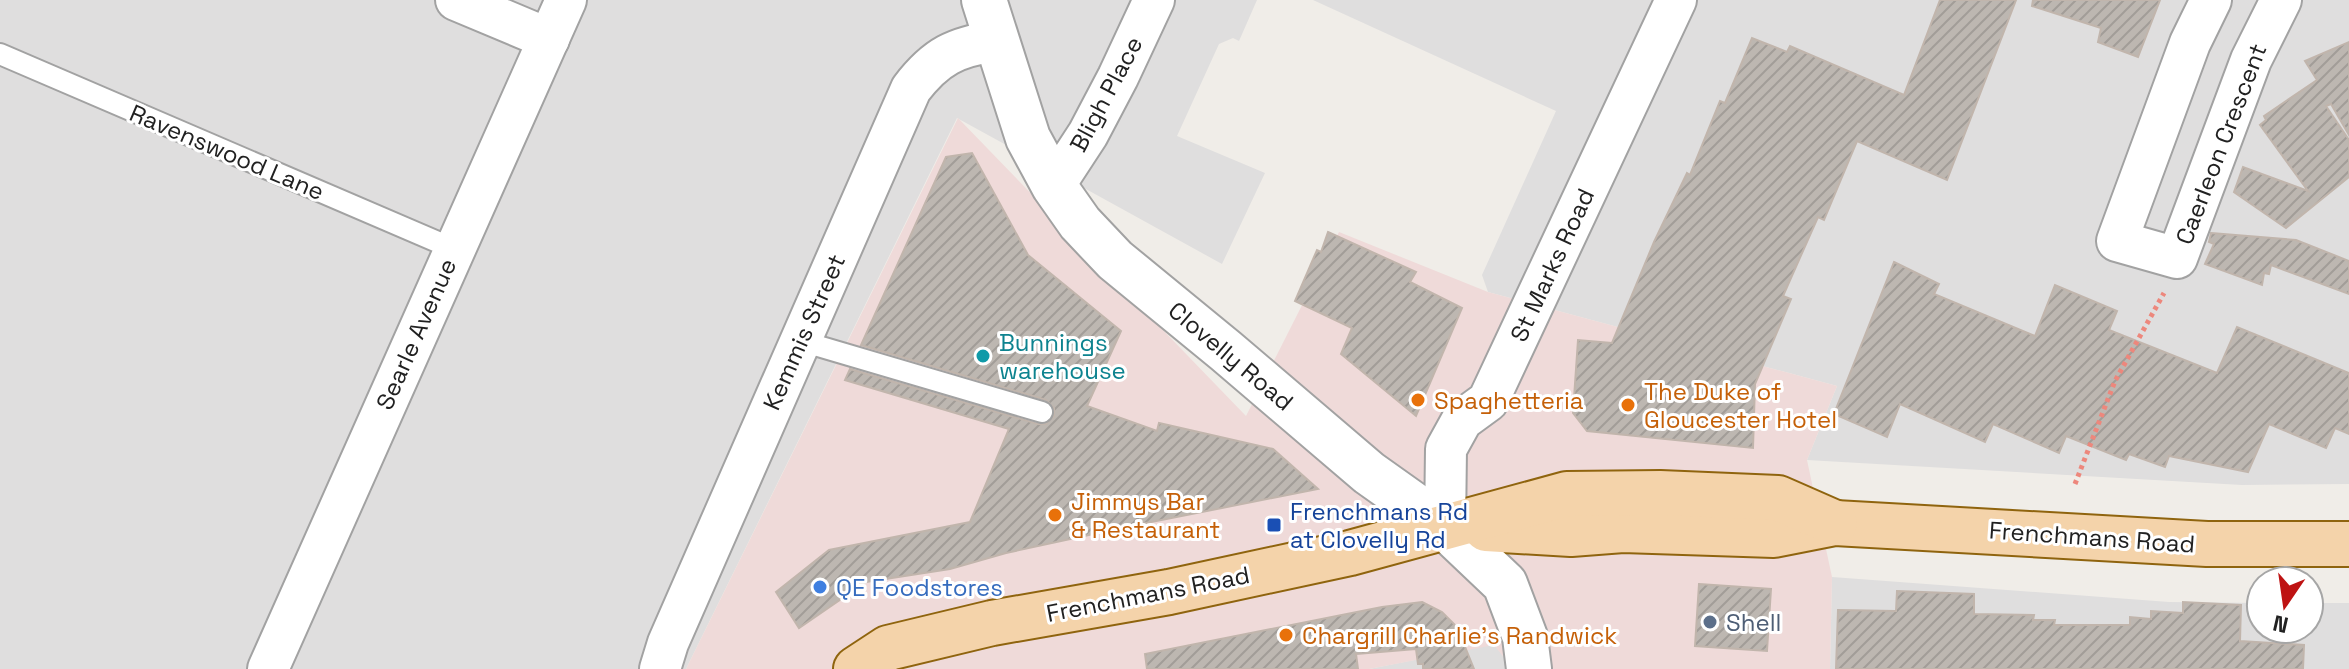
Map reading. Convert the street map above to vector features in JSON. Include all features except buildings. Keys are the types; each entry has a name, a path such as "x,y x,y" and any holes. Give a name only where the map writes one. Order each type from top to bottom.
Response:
{"main road":[{"name":"Frenchmans Road","path":"856,669 888,648 992,623 1169,592 1335,556 1445,527 1571,534 1623,530 1774,535 1835,523 2207,544 2349,544"}],"street":[{"path":"456,0 549,39"},
{"name":"Searle Avenue","path":"268,669 566,0"},
{"name":"Clovelly Road","path":"984,0 1028,138 1054,186 1080,223 1115,260 1369,473 1445,527 1505,584 1525,637 1529,669"},
{"name":"Bligh Place","path":"1054,186 1088,134 1154,0"},
{"name":"St Marks Road","path":"1445,527 1446,449 1462,420 1488,401 1676,0"},
{"name":"Caerleon Crescent","path":"2211,0 2190,43 2117,241 2177,258 2251,60 2281,0"},
{"name":"Kemmis Street","path":"660,669 674,629 911,89 922,74 944,56 964,46 995,41"}],"lane":[{"name":"Ravenswood Lane","path":"0,54 454,249"},
{"path":"801,341 1042,412"}],"path":[{"path":"2075,484 2115,381 2172,279 2177,258"}],"shaded area":[{"path":"0,0 1257,0 1239,41 1233,38 1219,44 1177,136 1265,173 1222,264 957,118 686,669 0,669"},
{"path":"1313,0 2349,0 2349,484 2242,485 1807,460 1837,386 1488,292 1482,275 1556,111"},
{"path":"958,118 1246,416 1339,232 1488,292 1837,386 1807,460 1832,577 1830,669 1513,669 1494,645 1369,669 686,669"},
{"path":"1832,577 2169,602 2245,603 2245,645 2325,645 2325,603 2349,603 2349,669 1830,669"},
{"path":"1494,644 1513,669 1369,669"}],"place":[{"name":"Bunnings warehouse","path":"983,356"},
{"name":"Spaghetteria","path":"1418,400"},
{"name":"The Duke of Gloucester Hotel","path":"1628,405"},
{"name":"Jimmys Bar & Restaurant","path":"1055,515"},
{"name":"Frenchmans Rd at Clovelly Rd","path":"1274,525"},
{"name":"QE Foodstores","path":"820,587"},
{"name":"Shell","path":"1710,622"},
{"name":"Chargrill Charlie's Randwick","path":"1286,635"}]}
